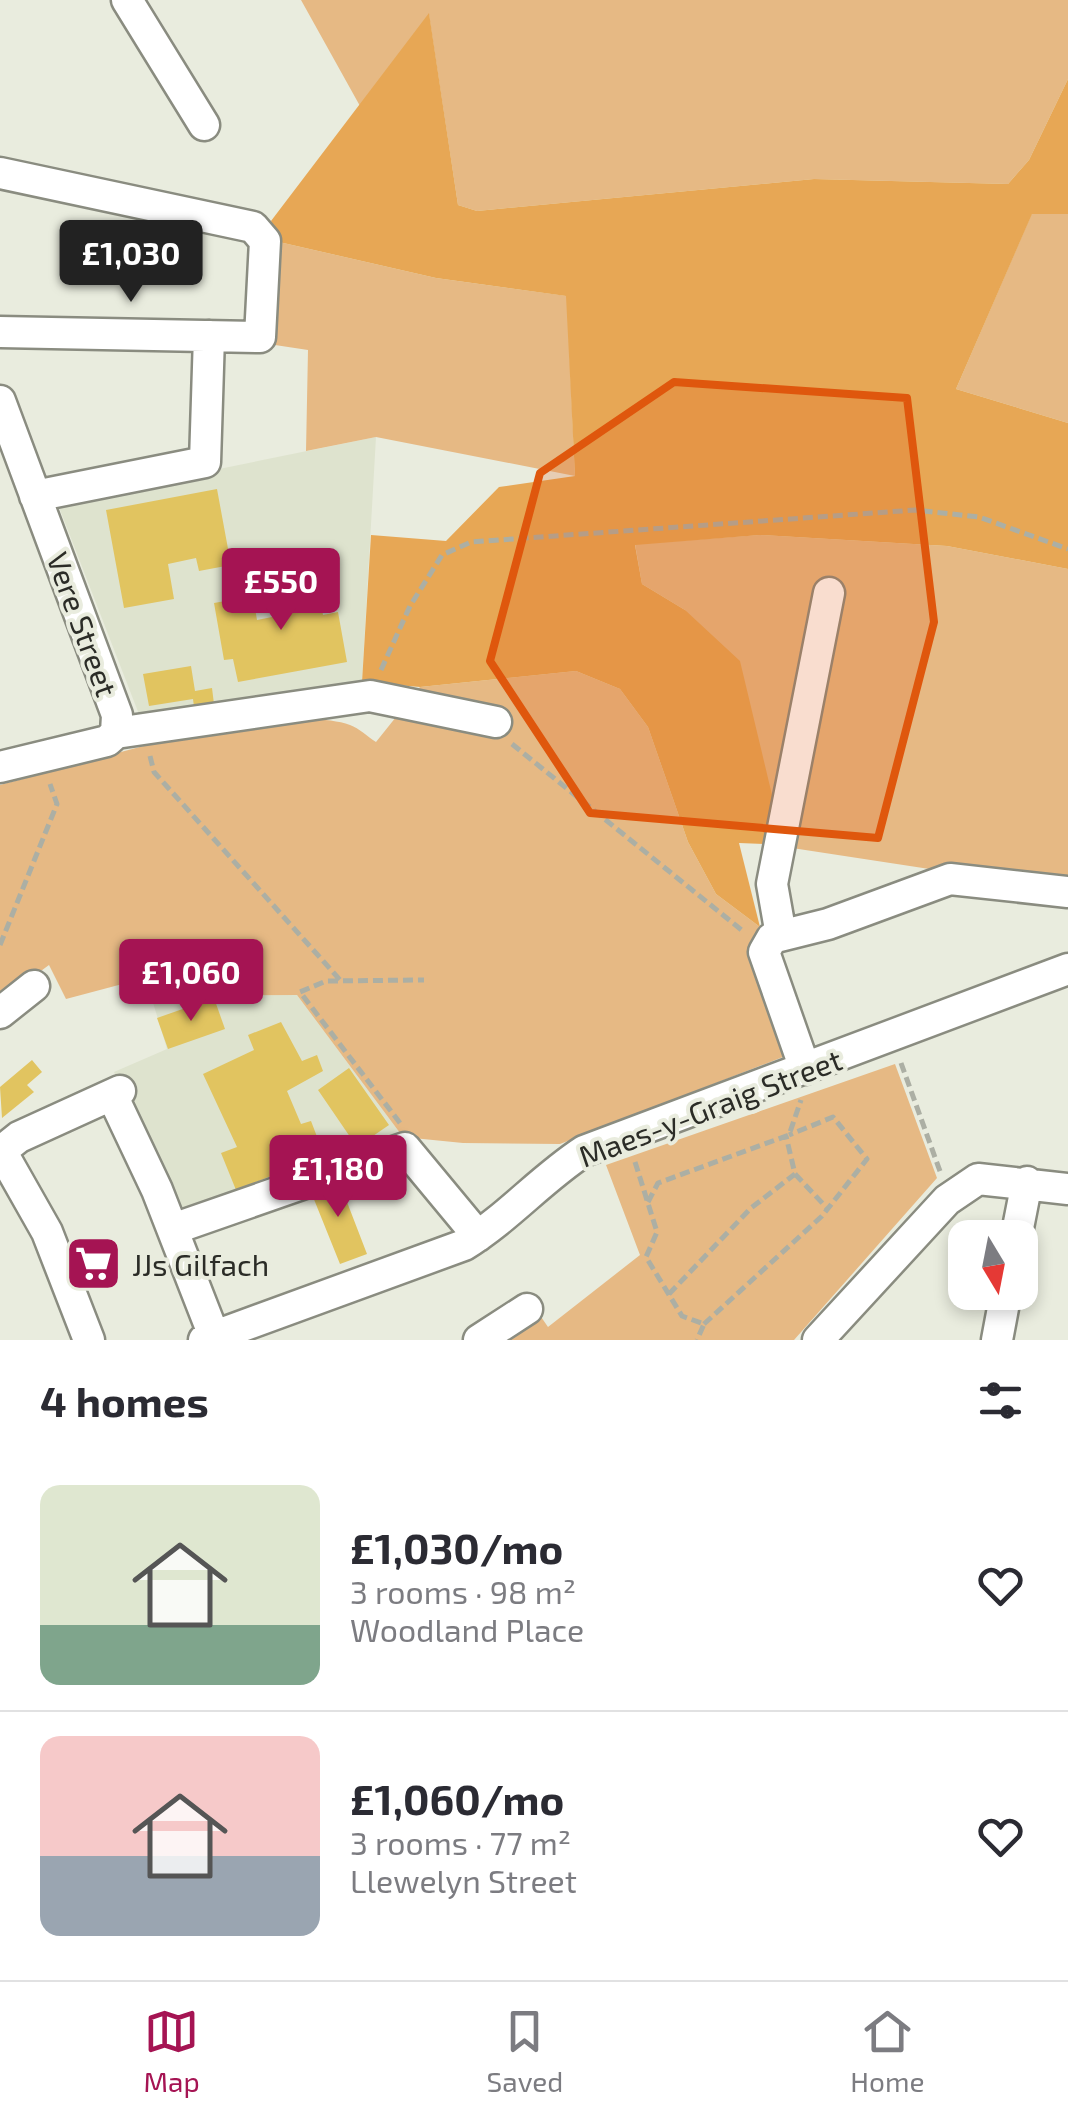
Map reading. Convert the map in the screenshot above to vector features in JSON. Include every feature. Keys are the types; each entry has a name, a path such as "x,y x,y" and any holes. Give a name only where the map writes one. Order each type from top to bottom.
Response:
{"street":[{"path":"127,0 204,125"},
{"path":"0,173 253,228 266,242 260,337 0,332"},
{"path":"35,496 205,462 209,336"},
{"name":"Vere Street","path":"0,400 117,715 116,734 107,742 1,764"},
{"path":"800,1071 773,944 772,884 829,593"},
{"path":"116,734 370,696 496,722"},
{"path":"773,944 950,880 1068,892"},
{"name":"Maes-y-Graig Street","path":"209,1338 264,1330 478,1236 496,1226 550,1173 584,1151 1068,969"},
{"path":"0,1012 34,986"},
{"path":"89,1340 46,1232 1,1151 19,1137 116,1092 173,1229 209,1338"},
{"path":"173,1229 405,1148 478,1236"},
{"path":"818,1340 953,1196 978,1179 1068,1188"},
{"path":"1019,1220 1026,1182"},
{"path":"479,1340 527,1309"},
{"path":"997,1340 1003,1310"}],"path":[{"path":"370,696 410,606 442,555 471,542 916,510 980,516 1068,549"},
{"path":"496,722 512,744 773,944"},
{"path":"148,749 154,772 341,980"},
{"path":"0,945 57,804 42,757"},
{"path":"405,1148 407,1132 300,992 326,980 424,980"},
{"path":"892,1036 938,1168"},
{"path":"800,1071 801,1100 788,1135 795,1174 828,1209"},
{"path":"648,1202 658,1183 833,1118 868,1159 828,1209 704,1324 697,1340"},
{"path":"626,1135 657,1232 646,1257 682,1316 704,1324"},
{"path":"668,1294 751,1208 795,1174"}],"highlighted area":[{"path":"674,382 907,398 934,622 878,838 590,813 490,661 540,473"}],"shaded area":[{"path":"301,0 1068,0 1068,79 1029,160 1008,184 814,179 477,211 458,205 429,15 360,106"},
{"path":"429,13 458,205 477,211 814,179 1008,184 1029,160 1068,79 1068,214 1032,214 956,389 1068,423 1068,569 947,546 760,535 635,545 642,584 685,610 740,661 773,799 766,844 739,843 760,927 716,894 688,842 648,727 620,689 576,671 420,687 362,682 371,535 446,541 499,487 575,476 566,296 436,278 279,242 271,221"},
{"path":"1032,213 1068,214 1068,423 956,389"},
{"path":"279,242 436,278 567,296 575,476 376,437 306,451 308,350 275,345"},
{"path":"376,437 362,682 142,722 57,502"},
{"path":"760,535 947,546 1068,569 1068,881 936,870 766,844 685,610 642,584 635,544"},
{"path":"576,671 620,689 648,727 688,842 716,894 760,927 751,942 788,1055 560,1144 463,1143 403,1137 297,995 151,996 145,978 66,999 49,965 0,1001 0,785 178,738 276,721 318,720 350,725 376,742 420,687"},
{"path":"297,995 403,1137 181,1219 114,1072 167,1049 151,996"},
{"path":"895,1064 937,1178 794,1340 491,1340 537,1311 548,1327 640,1255 606,1165"}],"building":[{"path":"217,489 231,565 199,571 196,558 168,564 174,599 124,608 106,510"},
{"path":"315,570 323,615 338,612 347,662 238,682 233,659 224,660 214,603 253,596 257,620 287,614 280,576"},
{"path":"191,666 195,691 212,688 214,704 194,707 193,699 149,706 143,674"},
{"path":"214,998 225,1029 168,1049 157,1018"},
{"path":"281,1022 302,1061 317,1055 323,1071 287,1091 301,1124 311,1121 324,1155 236,1190 221,1153 237,1147 203,1074 254,1050 248,1035"},
{"path":"32,1060 42,1072 27,1085 34,1092 2,1118 0,1087"},
{"path":"349,1068 389,1125 357,1147 318,1090"},
{"path":"337,1176 367,1254 340,1264 309,1187"}],"place":[{"name":"JJs Gilfach","path":"93,1264"}]}
